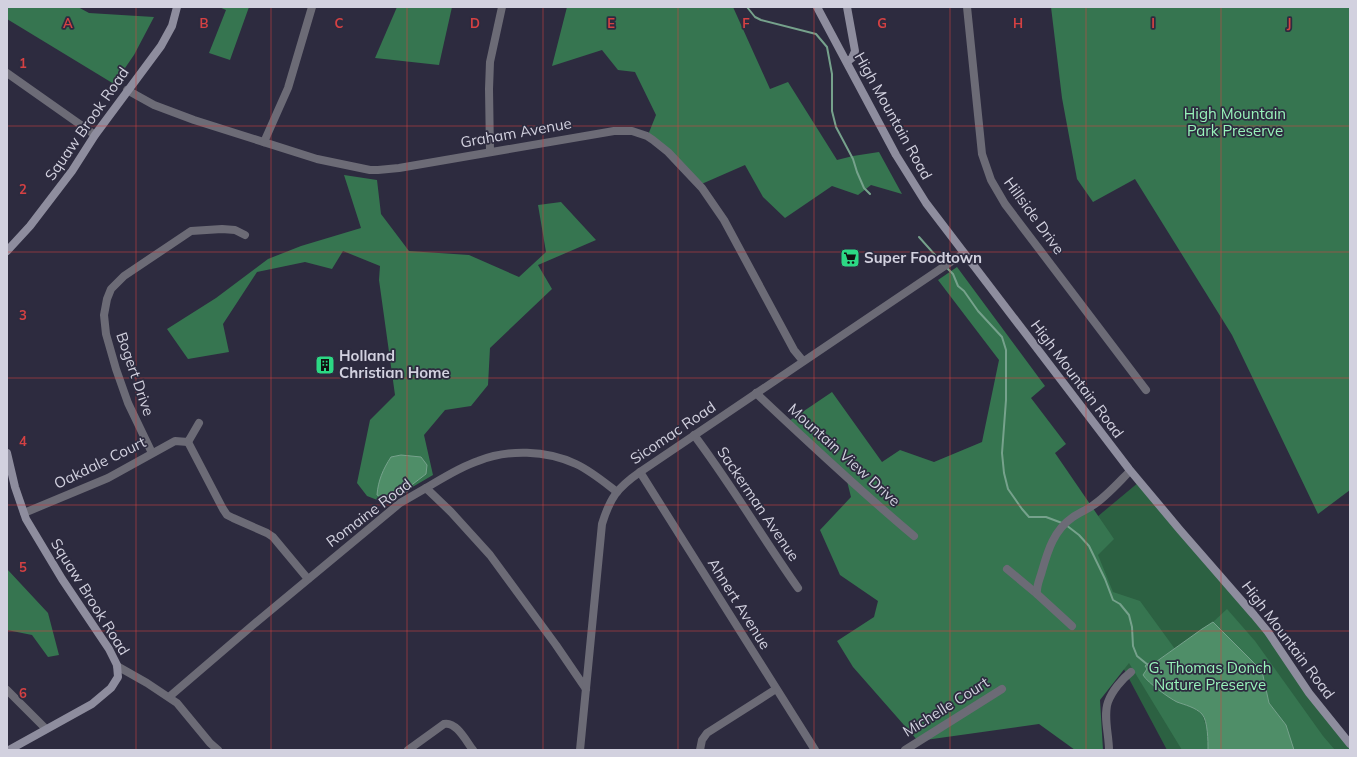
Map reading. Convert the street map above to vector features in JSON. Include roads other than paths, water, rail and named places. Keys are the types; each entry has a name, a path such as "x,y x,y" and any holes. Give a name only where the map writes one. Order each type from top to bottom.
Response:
{"main road":[{"name":"Squaw Brook Road","path":"7,251 30,226 72,171 127,90 161,46 172,26 177,7"},
{"name":"High Mountain Road","path":"817,7 896,155 926,203 1130,471 1259,620 1309,693 1350,744"},
{"path":"846,7 855,51 852,58 847,62"},
{"name":"Squaw Brook Road","path":"7,453 15,487 24,513 46,554 109,649 117,666 118,677 111,688 92,704 9,750"}],"street":[{"path":"264,142 288,88 312,7"},
{"path":"490,152 490,62 502,7"},
{"name":"Hillside Drive","path":"967,7 982,154 991,180 1005,204 1146,390"},
{"path":"7,73 95,135"},
{"name":"Graham Avenue","path":"127,90 154,105 178,115 317,159 378,170 398,168 614,130 632,131 647,136 668,152 702,188 724,220 794,350 803,361"},
{"name":"Bogert Drive","path":"152,453 128,403 106,334 104,325 105,308 111,289 124,276 191,231 222,229 235,230 245,235"},
{"name":"Sicomac Road","path":"580,750 602,524 611,501 617,492 624,484 640,472 964,252"},
{"name":"Mountain View Drive","path":"756,393 834,467 914,536"},
{"path":"199,423 188,442 227,515 273,537 308,579"},
{"name":"Sackerman Avenue","path":"694,435 756,524 777,559 798,588"},
{"name":"Oakdale Court","path":"24,513 108,478 175,441 188,442"},
{"path":"426,488 476,461 488,457 526,453 549,455 576,463 617,492"},
{"path":"1037,594 1036,588 1054,535 1073,517 1092,506 1130,471"},
{"name":"Ahnert Avenue","path":"640,472 815,750"},
{"name":"Romaine Road","path":"169,697 400,503 426,488 451,512 490,555 556,645 586,689"},
{"path":"1007,569 1072,626"},
{"path":"117,666 147,683 177,703 210,743 218,750"},
{"path":"1109,750 1107,715 1108,703 1122,681 1131,672"},
{"path":"700,750 702,740 707,733 776,689"},
{"name":"Michelle Court","path":"904,750 1002,689"},
{"path":"7,690 46,729"},
{"path":"408,750 444,724 448,723 454,725 473,750"}],"waterway":[{"path":"747,7 755,17 761,20 816,34 827,47 832,74 832,111 836,127 853,159 864,188 870,194"},
{"path":"919,237 944,265"},
{"path":"947,268 953,274 958,286 964,291 978,311 1002,337 1006,350 1006,400 1002,453 1004,473 1008,489 1029,517 1046,517 1062,523"},
{"path":"1066,525 1079,535 1089,546 1105,579 1113,600 1120,604 1129,615 1132,627 1133,646 1137,656 1148,665"}],"place":[{"name":"Super Foodtown","path":"850,258"},
{"name":"Holland Christian Home","path":"325,365"}],"park label":[{"name":"High Mountain Park Preserve","path":"1235,122"},
{"name":"G. Thomas Donch Nature Preserve","path":"1210,676"}]}
